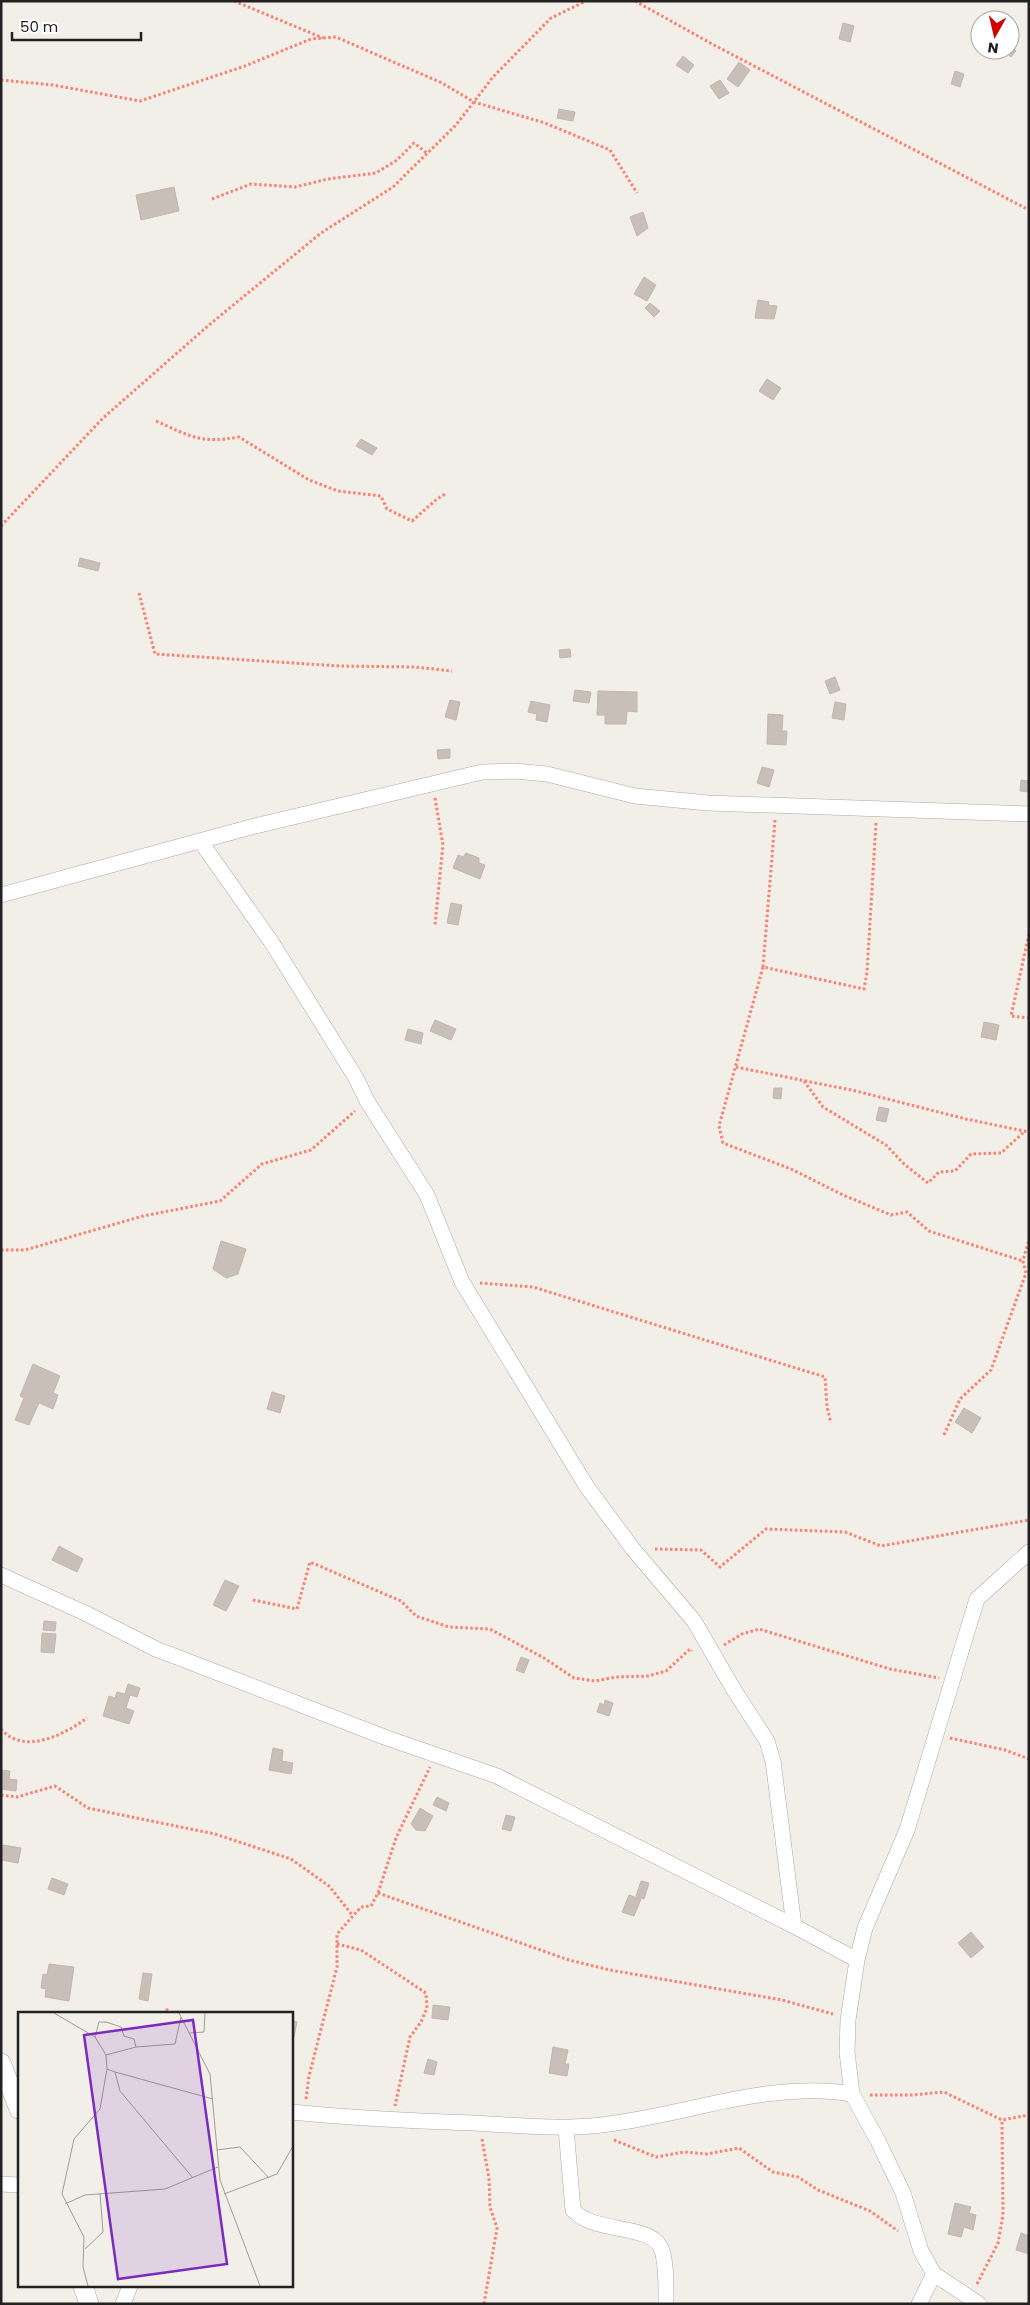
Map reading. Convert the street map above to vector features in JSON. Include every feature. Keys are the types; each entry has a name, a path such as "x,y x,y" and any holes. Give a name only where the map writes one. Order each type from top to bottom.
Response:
{"street":[{"path":"1,894 432,783 482,772 515,771 546,774 636,796 708,803 877,807 1029,814"},
{"path":"201,842 272,943 427,1195 462,1282 587,1487 633,1549 694,1621 767,1741 773,1761 794,1926"},
{"path":"974,2301 934,2274 921,2251 903,2193 878,2141 852,2094 847,2052 848,2020 857,1960 865,1928 900,1847 937,1735 977,1599 1029,1552"},
{"path":"1,1575 85,1613 156,1649 387,1738 437,1753 497,1776 794,1926 857,1960"},
{"path":"1,2063 18,2106"},
{"path":"298,2113 566,2128 642,2119 733,2098 828,2090 852,2094"},
{"path":"566,2128 573,2210 578,2216 598,2224 649,2237 660,2246 665,2278 666,2304"},
{"path":"1,2184 18,2185"},
{"path":"919,2304 934,2274"},
{"path":"84,2288 89,2304"},
{"path":"123,2304 129,2288"}],"path":[{"path":"234,1 324,38"},
{"path":"1,526 110,411 320,233 393,187 456,125 493,77 551,18 586,1"},
{"path":"636,1 714,45 1029,210"},
{"path":"1,80 52,86 140,101 245,66 311,39 336,37 442,83 474,102 545,123 610,150 637,193"},
{"path":"212,199 251,184 295,187 328,179 376,173 397,160 414,144 427,153"},
{"path":"156,421 198,440 238,437 309,480 338,491 381,496 387,509 412,521 437,499 447,493"},
{"path":"139,593 155,654 339,666 414,667 452,672"},
{"path":"432,783 443,845 435,924"},
{"path":"776,805 763,967 719,1126 723,1143 791,1169 843,1195 891,1215 907,1212 929,1231 1022,1261"},
{"path":"763,967 864,989 868,963 877,807"},
{"path":"1029,934 1011,1016 1029,1018"},
{"path":"736,1067 803,1080 1027,1132"},
{"path":"803,1080 823,1107 886,1145 904,1164 928,1182 939,1172 955,1171 971,1154 1001,1154 1027,1132"},
{"path":"1,1250 25,1250 143,1216 220,1201 262,1164 311,1150 367,1100"},
{"path":"944,1435 960,1399 991,1370 1026,1273 1022,1261 1029,1240"},
{"path":"462,1282 533,1287 825,1377 827,1407 832,1423"},
{"path":"633,1549 701,1550 720,1567 766,1530 845,1532 881,1546 1029,1520"},
{"path":"253,1600 297,1608 310,1562 401,1602 416,1616 449,1627 490,1629 544,1658 574,1678 595,1681 616,1677 648,1676 666,1671 690,1649 699,1657 712,1652 742,1634 759,1628 890,1669 952,1681"},
{"path":"1,1729 8,1737 20,1741 44,1740 68,1732 88,1718"},
{"path":"937,1735 1005,1750 1029,1759"},
{"path":"298,2113 337,1967 338,1934 361,1907 371,1906 378,1893 396,1838 437,1753"},
{"path":"1,1795 17,1797 55,1786 88,1808 215,1834 291,1859 329,1886 353,1916"},
{"path":"378,1893 569,1960 610,1970 782,2000 848,2020"},
{"path":"337,1944 361,1950 426,1993 427,2008 421,2022 410,2036 393,2119"},
{"path":"166,2009 170,2012"},
{"path":"852,2094 912,2095 944,2092 1002,2120 1029,2115"},
{"path":"974,2301 998,2243 1002,2215 1002,2120"},
{"path":"474,2123 481,2134 489,2178 490,2206 497,2228 484,2304"},
{"path":"610,2138 656,2157 684,2152 707,2154 739,2148 773,2172 798,2177 818,2190 870,2210 900,2231 915,2227"}],"building":[{"path":"843,23 854,26 850,42 839,39"},
{"path":"683,56 694,65 688,73 676,65"},
{"path":"739,62 750,70 738,87 727,79"},
{"path":"955,71 964,74 960,87 951,84"},
{"path":"720,80 729,93 719,99 710,86"},
{"path":"559,109 575,112 573,121 557,118"},
{"path":"174,187 179,211 141,220 136,195"},
{"path":"643,212 648,228 637,236 630,217"},
{"path":"644,277 656,285 647,301 634,294"},
{"path":"758,300 769,302 768,305 777,306 774,319 755,318"},
{"path":"650,303 660,311 654,317 645,308"},
{"path":"767,379 781,388 773,400 759,391"},
{"path":"361,439 377,448 372,455 356,446"},
{"path":"80,558 100,563 98,571 78,566"},
{"path":"570,649 571,657 560,658 559,650"},
{"path":"835,677 840,690 830,694 825,681"},
{"path":"575,690 591,692 589,703 573,701"},
{"path":"598,691 637,692 637,712 627,711 626,724 605,724 605,715 597,715"},
{"path":"450,700 460,702 456,720 445,717"},
{"path":"531,701 550,705 547,722 536,720 537,714 528,712"},
{"path":"835,702 846,704 844,720 832,718"},
{"path":"768,714 783,715 782,731 787,731 786,745 767,744"},
{"path":"450,749 450,758 438,759 437,750"},
{"path":"762,767 774,770 769,787 757,783"},
{"path":"1021,780 1029,781 1028,792 1020,791"},
{"path":"466,853 479,858 479,863 485,865 480,879 453,868 458,855 463,857"},
{"path":"451,903 462,905 458,925 447,923"},
{"path":"435,1020 456,1029 451,1040 430,1031"},
{"path":"984,1022 999,1025 996,1040 981,1037"},
{"path":"408,1029 423,1033 421,1044 405,1040"},
{"path":"774,1088 782,1088 781,1099 773,1098"},
{"path":"879,1107 889,1109 886,1122 876,1120"},
{"path":"221,1241 246,1249 238,1274 226,1278 213,1269"},
{"path":"33,1364 60,1376 53,1393 58,1395 53,1409 39,1403 29,1425 15,1420 24,1398 20,1396"},
{"path":"272,1392 285,1396 280,1413 267,1409"},
{"path":"964,1408 981,1418 972,1433 955,1422"},
{"path":"59,1546 83,1559 77,1572 52,1560"},
{"path":"225,1580 239,1586 226,1611 213,1605"},
{"path":"44,1621 56,1622 55,1631 43,1630"},
{"path":"42,1633 56,1634 54,1653 41,1652"},
{"path":"521,1657 529,1660 524,1673 516,1670"},
{"path":"128,1684 140,1688 137,1697 130,1695 126,1708 134,1711 129,1724 103,1716 109,1696 115,1698 117,1692 125,1694"},
{"path":"605,1700 613,1703 609,1716 597,1712 600,1703 604,1705"},
{"path":"273,1748 283,1750 282,1761 293,1763 291,1774 269,1770"},
{"path":"1,1770 10,1771 9,1779 17,1780 16,1791 1,1789"},
{"path":"437,1797 449,1803 446,1811 433,1805"},
{"path":"420,1808 433,1816 425,1831 416,1830 411,1824"},
{"path":"506,1815 515,1817 511,1831 502,1829"},
{"path":"3,1845 21,1848 18,1863 1,1860"},
{"path":"52,1878 68,1884 64,1895 48,1889"},
{"path":"641,1881 649,1883 644,1899 636,1896"},
{"path":"629,1895 641,1899 634,1916 622,1912"},
{"path":"971,1932 984,1947 971,1958 958,1943"},
{"path":"49,1964 74,1967 69,2001 45,1997 46,1989 41,1988 43,1974 47,1975"},
{"path":"143,1973 152,1974 148,2001 139,1999"},
{"path":"433,2005 450,2007 448,2020 432,2018"},
{"path":"292,2020 297,2022 294,2037 292,2036"},
{"path":"553,2047 568,2050 565,2064 569,2064 567,2076 549,2073"},
{"path":"428,2059 437,2062 434,2075 424,2073"},
{"path":"955,2203 971,2207 969,2213 976,2215 973,2230 964,2227 961,2237 948,2234"},
{"path":"1021,2233 1029,2236 1029,2254 1016,2250"}]}
